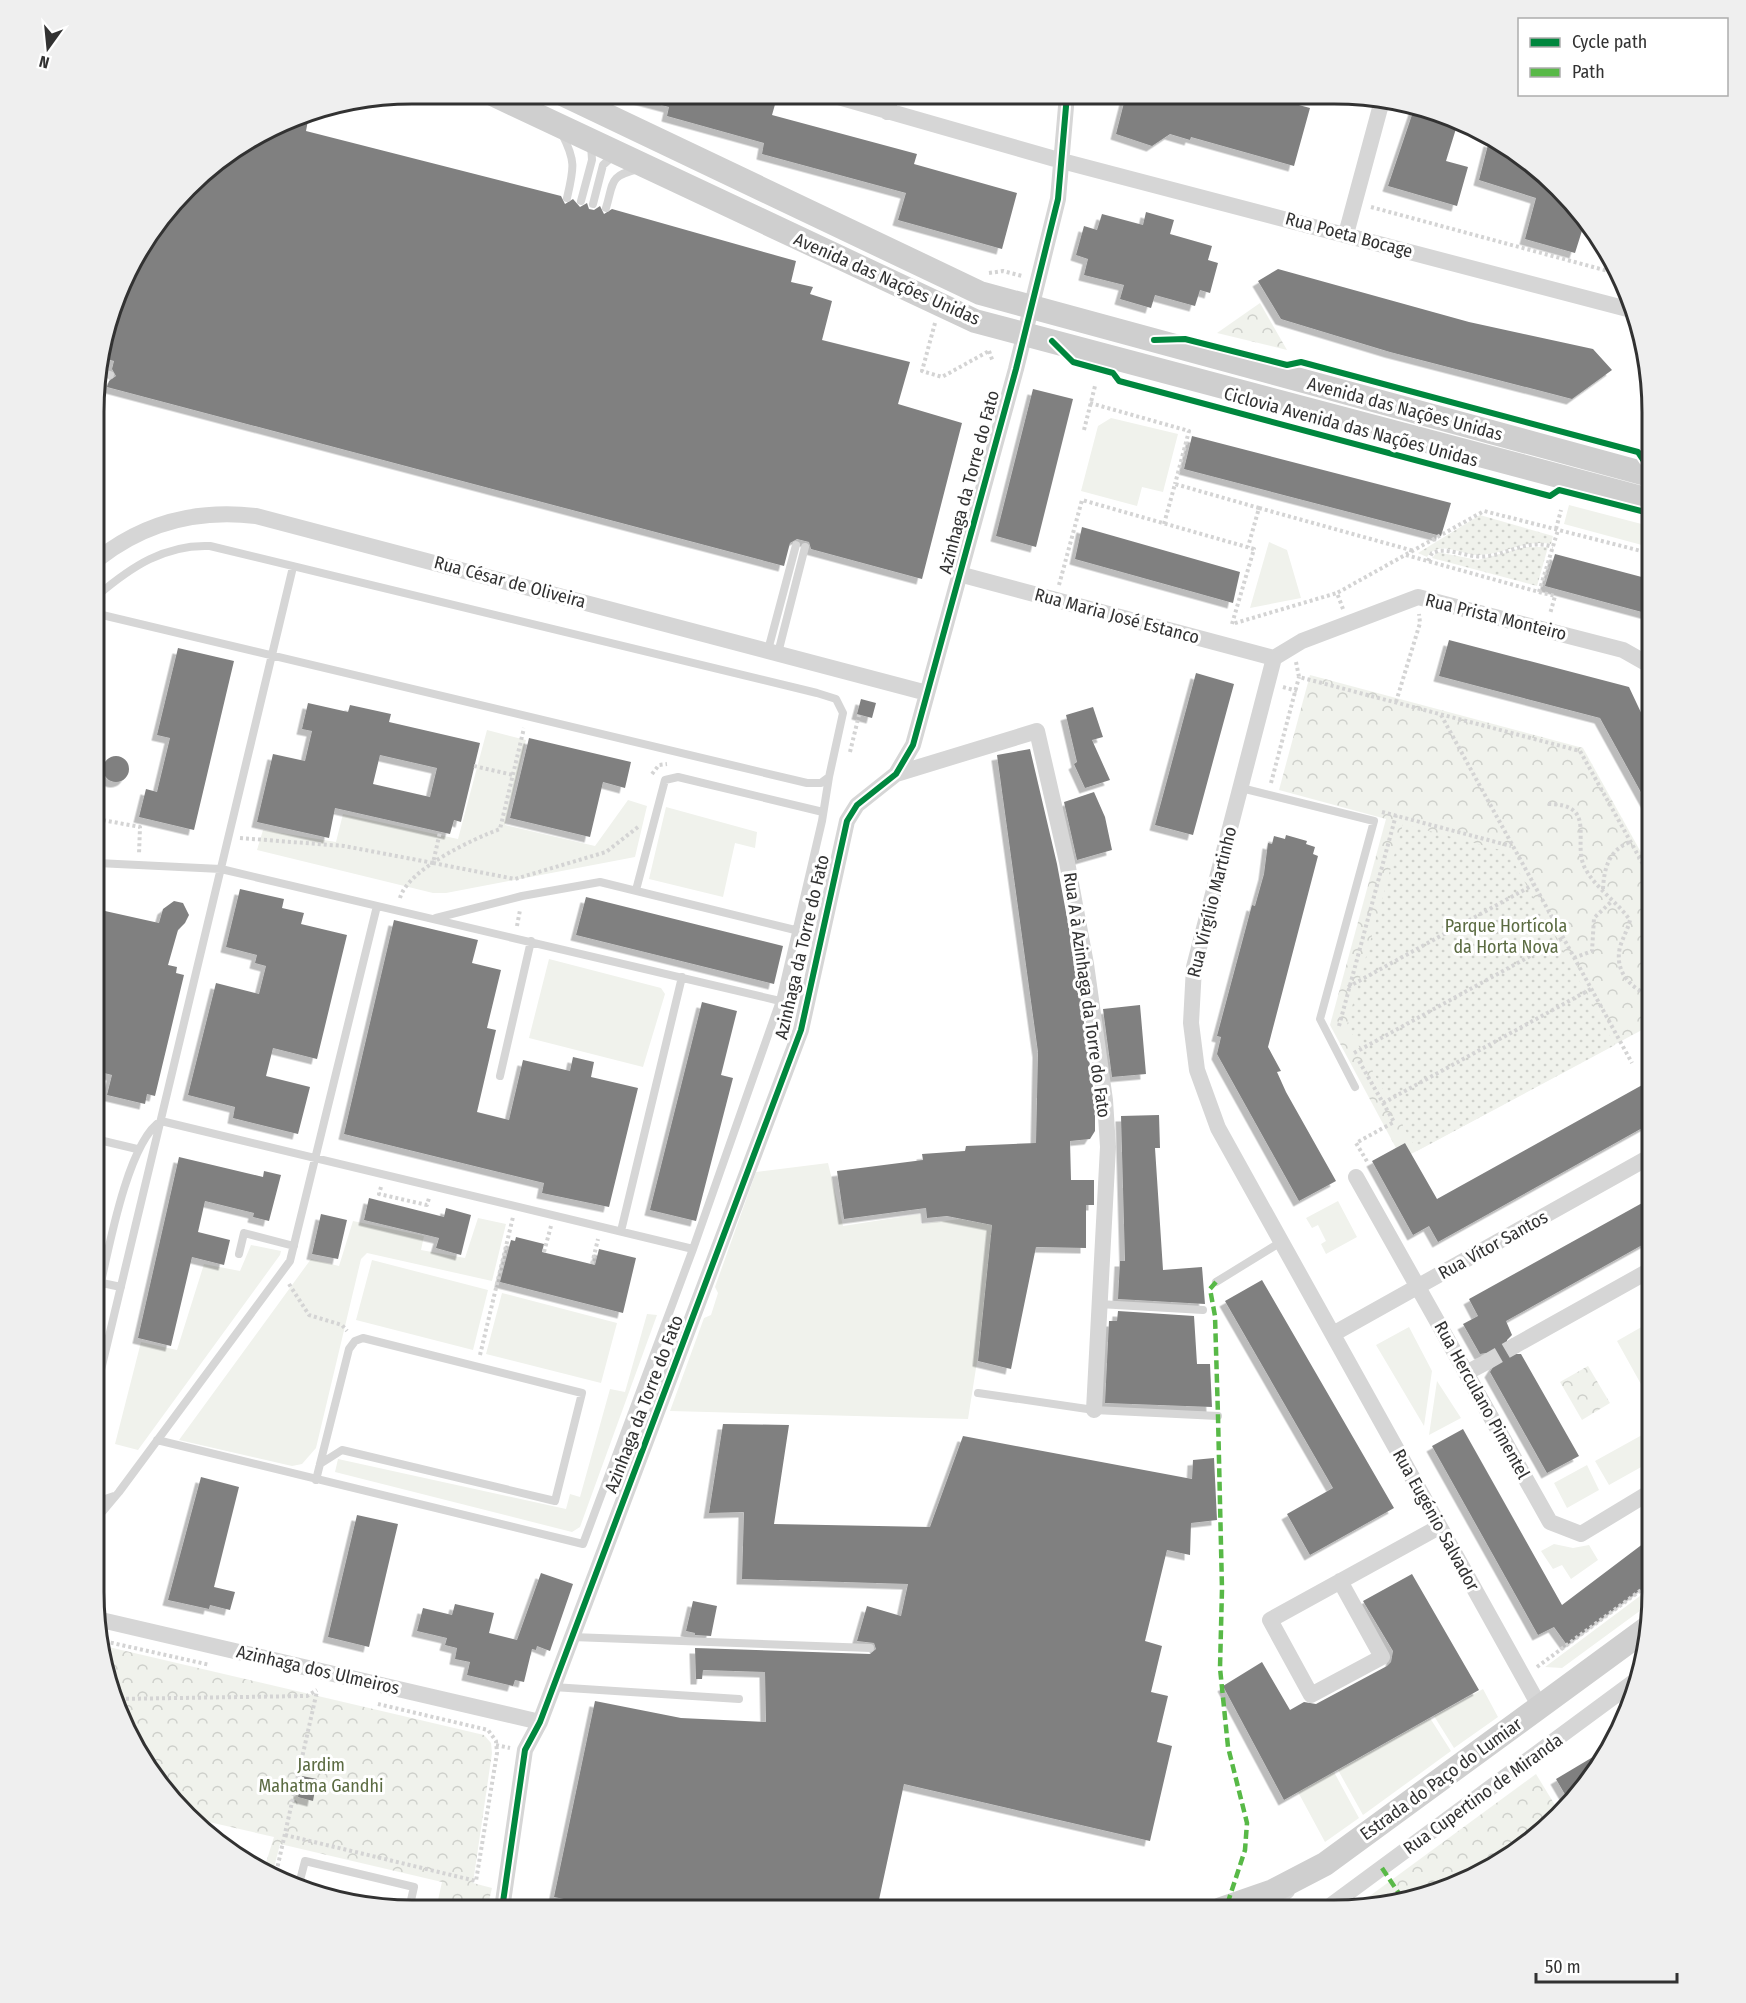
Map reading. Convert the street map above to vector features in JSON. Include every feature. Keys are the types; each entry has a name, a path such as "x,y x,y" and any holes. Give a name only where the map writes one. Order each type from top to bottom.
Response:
{"main road":[{"name":"Avenida das Nações Unidas","path":"513,104 975,321 1642,498"},
{"name":"Avenida das Nações Unidas","path":"583,104 980,293 1642,473"},
{"name":"Estrada do Paço do Lumiar","path":"1247,1900 1303,1877 1640,1634"}],"street":[{"name":"Rua Poeta Bocage","path":"861,104 1062,161 1625,308"},
{"path":"875,104 887,112 889,104"},
{"name":"Azinhaga da Torre do Fato","path":"503,1900 525,1750 540,1722 801,1030 847,821 857,806 897,774 913,745 1031,308 1058,199 1066,104"},
{"path":"1346,234 1381,107"},
{"name":"Rua César de Oliveira","path":"104,555 129,538 169,521 212,513 256,516 927,693"},
{"name":"Rua Maria José Estanco","path":"959,574 1274,658"},
{"name":"Rua Prista Monteiro","path":"1274,658 1293,646 1418,597 1623,650 1642,661"},
{"name":"Rua Virgílio Martinho","path":"1274,658 1194,967 1191,1023 1197,1070 1218,1128 1333,1334"},
{"name":"Rua A à Azinhaga da Torre do Fato","path":"897,774 1037,731 1080,930 1105,1100 1108,1147 1094,1410"},
{"name":"Rua Vítor Santos","path":"1333,1334 1642,1161"},
{"name":"Rua Herculano Pimentel","path":"1364,1174 1418,1286 1550,1522 1581,1533 1642,1497"},
{"path":"1516,1345 1642,1275"},
{"name":"Rua Eugénio Salvador","path":"1333,1334 1540,1707"},
{"path":"1466,1373 1485,1363"},
{"path":"1340,1581 1382,1657 1311,1695 1270,1620 1340,1581 1439,1527"},
{"name":"Azinhaga dos Ulmeiros","path":"105,1621 540,1722"},
{"name":"Rua Cupertino de Miranda","path":"1338,1900 1627,1687"},
{"path":"1275,1900 1303,1877"}],"lane":[{"path":"558,125 573,156 575,166 567,198"},
{"path":"581,201 592,160 591,141"},
{"path":"592,204 603,165 615,153"},
{"path":"606,208 615,178 619,174 645,167"},
{"path":"106,374 110,375"},
{"path":"773,652 796,545"},
{"path":"104,591 145,560 170,550 210,546 774,682 836,699 843,713 780,1000 693,1249 583,1544 157,1440"},
{"path":"773,652 805,547"},
{"path":"104,1358 293,567"},
{"path":"104,615 796,781 821,783 829,777"},
{"path":"636,890 665,780 678,777 823,812"},
{"path":"1241,788 1374,821 1320,1019 1355,1087"},
{"path":"104,862 221,869 780,1000"},
{"path":"433,918 600,882 795,930"},
{"path":"104,1510 284,1270 294,1246 377,906"},
{"path":"500,1076 531,941"},
{"path":"621,1231 682,977"},
{"path":"104,1274 131,1163 152,1126 161,1121 693,1249"},
{"path":"104,1141 137,1149"},
{"path":"238,1254 244,1233 294,1246"},
{"path":"1216,1282 1281,1242"},
{"path":"104,1283 121,1287"},
{"path":"1099,1304 1203,1310"},
{"path":"316,1480 320,1464 349,1349 355,1341 363,1338 582,1393 555,1500 342,1450 320,1464"},
{"path":"978,1393 1094,1410 1218,1416"},
{"path":"104,1501 119,1492"},
{"path":"572,1637 870,1648"},
{"path":"553,1686 739,1699"},
{"path":"300,1879 305,1861 414,1887 411,1900"}],"path":[{"path":"1354,203 1609,271"},
{"path":"984,274 1003,271 1038,280"},
{"path":"940,305 922,371 942,377 987,349 993,362"},
{"path":"1084,430 1095,386"},
{"path":"1090,404 1189,431 1164,524"},
{"path":"1174,484 1416,551"},
{"path":"1055,600 1082,500 1254,549 1232,624 1337,593 1403,555 1416,551 1484,511 1642,551"},
{"path":"1248,547 1259,507"},
{"path":"1539,592 1553,547 1561,510"},
{"path":"1428,561 1432,553 1446,550 1472,557 1489,556 1524,545 1553,547"},
{"path":"1403,555 1555,596 1546,629"},
{"path":"1337,593 1348,623"},
{"path":"1396,702 1420,623 1418,597"},
{"path":"1268,795 1299,677 1293,646"},
{"path":"1299,677 1580,751 1642,863"},
{"path":"1441,714 1511,846 1632,1063"},
{"path":"396,910 403,887 468,840 500,829 527,717"},
{"path":"650,783 655,769 665,763 671,764"},
{"path":"474,766 513,775"},
{"path":"1271,782 1283,785"},
{"path":"1548,804 1563,806 1577,814 1582,833 1583,865 1630,920 1620,948 1621,972 1630,984 1642,991"},
{"path":"1373,809 1511,846"},
{"path":"1343,1034 1338,1024 1396,816"},
{"path":"104,820 140,827 139,864"},
{"path":"229,838 344,846 515,879 606,852 637,830 641,821"},
{"path":"434,863 440,832"},
{"path":"1603,889 1608,860 1622,845 1630,842"},
{"path":"1348,987 1533,885"},
{"path":"1574,958 1592,951 1594,918 1612,901"},
{"path":"1354,1053 1563,938"},
{"path":"1383,1103 1591,989"},
{"path":"1349,1043 1394,1122 1356,1143 1364,1174"},
{"path":"372,1183 381,1185 379,1194 398,1199 427,1205 429,1196 439,1199"},
{"path":"477,1366 513,1216 503,1214"},
{"path":"544,1252 551,1225"},
{"path":"294,1276 288,1284 309,1315 342,1325 355,1341"},
{"path":"1522,1675 1545,1663 1642,1590"},
{"path":"107,1642 214,1666"},
{"path":"306,1688 329,1693"},
{"path":"123,1699 307,1696 317,1690"},
{"path":"277,1869 317,1690"},
{"path":"285,1835 476,1881 497,1754 496,1741 488,1730 374,1704"}],"green space":[{"path":"1260,303 1287,350 1217,333"},
{"path":"1111,418 1178,434 1163,492 1142,487 1137,506 1081,491 1098,426"},
{"path":"1569,505 1642,524 1642,545 1564,524"},
{"path":"1480,515 1553,536 1551,544 1523,545 1497,553 1478,555 1444,548 1432,552 1427,557 1418,553"},
{"path":"1269,542 1287,550 1301,598 1250,608"},
{"path":"1525,547 1548,547 1537,586 1432,558 1437,552 1478,560"},
{"name":"Parque Hortícola da Horta Nova","path":"1310,675 1583,748 1642,854 1642,1030 1411,1154 1405,1143 1396,1148 1330,1025 1386,819 1279,790"},
{"path":"487,730 526,740 505,825 595,846 628,800 647,806 635,857 446,893 433,893 257,850 263,830 336,842 343,814 458,839"},
{"path":"666,807 757,832 755,848 735,843 723,897 649,879"},
{"path":"1403,824 1508,852 1615,1045 1417,1151 1347,1025"},
{"path":"549,959 661,988 665,994 643,1067 529,1038"},
{"path":"828,1163 843,1226 920,1214 921,1224 960,1219 992,1225 985,1311 968,1419 670,1411 704,1318 711,1315 718,1293 715,1287 756,1172"},
{"path":"1338,1201 1357,1237 1326,1254 1321,1244 1326,1241 1318,1225 1312,1228 1306,1218"},
{"path":"478,1218 506,1224 492,1281 367,1253 361,1259 316,1448 302,1464 292,1466 179,1440 311,1259 339,1266 353,1221 424,1236 421,1250 465,1258"},
{"path":"251,1245 281,1251 280,1255 138,1450 115,1444 141,1342 177,1350 204,1264 240,1271"},
{"path":"372,1260 488,1290 473,1350 356,1320"},
{"path":"502,1293 617,1323 601,1383 486,1354"},
{"path":"647,1314 657,1315 580,1527 572,1532 335,1472 338,1459 566,1509 570,1494 580,1497 610,1389 625,1392"},
{"path":"1409,1327 1432,1371 1424,1426 1376,1345"},
{"path":"1642,1327 1642,1386 1617,1341"},
{"path":"1588,1366 1610,1403 1582,1420 1560,1382"},
{"path":"1437,1381 1461,1418 1429,1435"},
{"path":"1642,1435 1642,1467 1609,1485 1595,1461"},
{"path":"1587,1465 1599,1490 1567,1508 1554,1483"},
{"path":"1554,1544 1573,1548 1589,1545 1598,1560 1571,1579 1562,1565 1553,1569 1541,1551"},
{"path":"1642,1594 1642,1609 1562,1668 1545,1667"},
{"name":"Jardim Mahatma Gandhi","path":"108,1647 484,1735 491,1743 492,1753 473,1883 492,1888 489,1900 438,1900 442,1882 280,1844 274,1868 266,1863 274,1837 206,1821 180,1795 155,1763 135,1728 120,1691"},
{"path":"1483,1689 1498,1717 1454,1748 1434,1716"},
{"path":"1430,1718 1451,1751 1363,1815 1338,1770"},
{"path":"1334,1772 1359,1818 1325,1842 1298,1792"},
{"path":"1536,1774 1555,1806 1538,1823 1506,1848 1471,1868 1414,1889 1367,1898"}],"building":[{"path":"658,104 775,104 772,115 917,154 914,164 1017,193 1002,249 898,220 906,193 762,154 764,143 667,116 669,107"},
{"path":"1124,104 1295,104 1310,108 1294,166 1191,137 1190,140 1170,134 1152,146 1116,134"},
{"path":"1412,114 1456,129 1446,161 1468,167 1457,206 1388,186"},
{"path":"308,122 306,131 561,196 565,204 573,199 580,207 587,203 589,209 594,210 600,206 604,214 612,209 796,261 791,282 813,287 810,294 832,301 822,340 910,362 898,404 962,423 922,579 811,549 809,542 797,539 790,543 784,566 107,387 109,381 116,376 112,369 114,361 108,359 120,312 135,275 167,224 208,180 240,155 275,135"},
{"path":"1488,145 1506,155 1538,180 1579,224 1583,229 1575,253 1525,239 1536,198 1479,180"},
{"path":"1146,212 1174,220 1170,234 1212,246 1208,260 1218,263 1210,293 1200,290 1195,306 1155,295 1151,308 1120,299 1124,285 1084,275 1088,259 1076,255 1084,226 1097,230 1102,214 1143,225"},
{"path":"1278,269 1469,322 1593,349 1612,370 1572,399 1390,352 1281,319 1258,281"},
{"path":"1033,389 1073,399 1036,547 996,536"},
{"path":"1192,436 1451,503 1441,536 1184,469"},
{"path":"1082,527 1240,572 1233,603 1075,559"},
{"path":"1555,554 1642,577 1642,612 1545,586"},
{"path":"1449,640 1629,687 1642,715 1642,794 1600,718 1439,676"},
{"path":"178,648 234,661 194,830 139,817 146,789 157,792 170,738 157,735"},
{"path":"1196,673 1234,684 1193,835 1155,825"},
{"path":"861,699 876,703 872,718 857,714"},
{"path":"308,703 348,712 350,705 391,714 389,722 480,743 461,822 454,820 450,834 335,808 329,838 257,822 273,754 305,761 312,731 302,729","holes":["380,755 437,768 430,797 373,784"]},
{"path":"1093,707 1103,737 1092,740 1110,780 1085,788 1074,764 1077,762 1066,715"},
{"path":"529,738 631,762 625,788 603,782 590,837 510,818"},
{"path":"1030,749 1057,864 1076,966 1095,1101 1095,1131 1090,1139 1070,1141 1071,1180 1094,1180 1094,1205 1086,1205 1086,1248 1036,1247 1011,1369 978,1361 992,1225 947,1216 927,1218 926,1208 844,1219 837,1171 923,1160 922,1154 965,1151 966,1146 1036,1143 1038,1052 997,755"},
{"path":"111,757 121,757 128,764 128,774 121,781 111,781 104,774 104,764"},
{"path":"1094,792 1105,817 1112,850 1077,860 1064,802"},
{"path":"1286,835 1307,841 1306,844 1315,847 1313,854 1318,856 1268,1047 1281,1071 1277,1072 1286,1092 1336,1181 1299,1201 1217,1054 1221,1037 1217,1036 1252,905 1255,906 1264,874 1268,843 1272,844 1274,836 1285,839"},
{"path":"240,889 284,899 282,908 304,913 301,924 347,935 317,1059 273,1048 266,1076 310,1087 298,1134 233,1118 235,1107 188,1095 216,983 259,994 266,966 255,963 257,955 226,947"},
{"path":"586,897 783,946 774,984 576,935"},
{"path":"174,901 183,903 189,915 178,930 168,965 177,967 176,973 184,975 155,1096 147,1094 145,1104 107,1095 112,1075 104,1073 104,911 159,923 163,909"},
{"path":"394,920 478,940 472,963 501,970 487,1028 496,1030 477,1112 509,1120 523,1060 570,1071 573,1057 594,1062 591,1077 638,1088 609,1207 542,1193 544,1183 344,1134"},
{"path":"702,1002 737,1011 721,1075 733,1078 696,1221 650,1210"},
{"path":"1140,1005 1146,1074 1112,1077 1103,1009"},
{"path":"1642,1085 1642,1128 1438,1242 1429,1226 1413,1235 1372,1161 1405,1143 1437,1199"},
{"path":"1159,1115 1160,1148 1155,1148 1163,1270 1202,1267 1205,1304 1118,1299 1120,1261 1125,1261 1121,1116"},
{"path":"179,1157 263,1177 264,1171 281,1175 269,1221 253,1217 254,1213 205,1201 198,1232 230,1240 224,1265 192,1257 171,1346 138,1338"},
{"path":"369,1198 444,1217 446,1208 471,1215 461,1255 436,1248 439,1238 364,1220"},
{"path":"1642,1203 1642,1245 1506,1321 1512,1335 1507,1340 1507,1350 1511,1354 1521,1354 1579,1456 1547,1473 1490,1372 1495,1364 1494,1358 1486,1353 1480,1354 1463,1324 1478,1316 1469,1299"},
{"path":"321,1214 347,1220 338,1259 312,1254"},
{"path":"516,1237 544,1244 542,1252 595,1265 599,1249 636,1258 623,1313 500,1282 511,1240 515,1241"},
{"path":"1262,1280 1394,1508 1310,1555 1287,1514 1333,1488 1225,1301"},
{"path":"1118,1311 1194,1316 1197,1364 1210,1364 1212,1407 1105,1403 1109,1321 1117,1321"},
{"path":"723,1424 789,1425 774,1524 930,1527 963,1436 1192,1479 1193,1460 1214,1458 1217,1520 1191,1523 1190,1555 1167,1550 1145,1641 1162,1646 1151,1692 1168,1696 1157,1742 1172,1746 1150,1841 904,1784 879,1900 569,1900 554,1897 595,1701 681,1718 766,1722 765,1672 703,1670 702,1679 696,1679 695,1648 870,1654 876,1649 874,1643 857,1641 867,1606 901,1616 908,1584 742,1579 744,1512 709,1513"},
{"path":"1463,1429 1562,1605 1642,1545 1642,1589 1567,1645 1554,1627 1538,1635 1432,1446"},
{"path":"201,1477 239,1487 214,1587 235,1592 230,1610 210,1605 209,1609 168,1600"},
{"path":"357,1515 398,1524 369,1647 328,1637"},
{"path":"541,1573 573,1584 550,1651 537,1646 536,1650 532,1649 524,1682 515,1680 513,1686 467,1675 470,1662 455,1659 457,1648 445,1645 447,1638 417,1631 423,1608 452,1615 455,1604 494,1613 489,1633 517,1640"},
{"path":"1412,1574 1479,1690 1284,1800 1223,1686 1262,1662 1290,1710 1304,1702 1316,1704 1387,1666 1391,1662 1393,1651 1363,1601"},
{"path":"693,1601 717,1606 711,1636 695,1635 695,1633 686,1631"},
{"path":"1595,1755 1566,1795 1556,1779"},
{"path":"302,1776 317,1779 313,1801 298,1797"}],"tunnel":[{"path":"1485,1363 1516,1345"}],"marked path":[{"path":"1216,1282 1210,1289 1215,1316 1218,1416 1222,1589 1220,1668 1228,1747 1247,1823 1245,1850 1229,1900"},
{"path":"1382,1868 1399,1893"}],"cycle path":[{"path":"503,1900 525,1750 540,1722 801,1030 847,821 857,805 896,774 913,745 1016,369 1058,199 1066,104"},
{"path":"1154,340 1185,339 1287,365 1301,362 1638,452 1642,458"},
{"name":"Ciclovia Avenida das Nações Unidas","path":"1052,341 1073,362 1113,373 1119,381 1550,496 1559,490 1642,511"}]}
